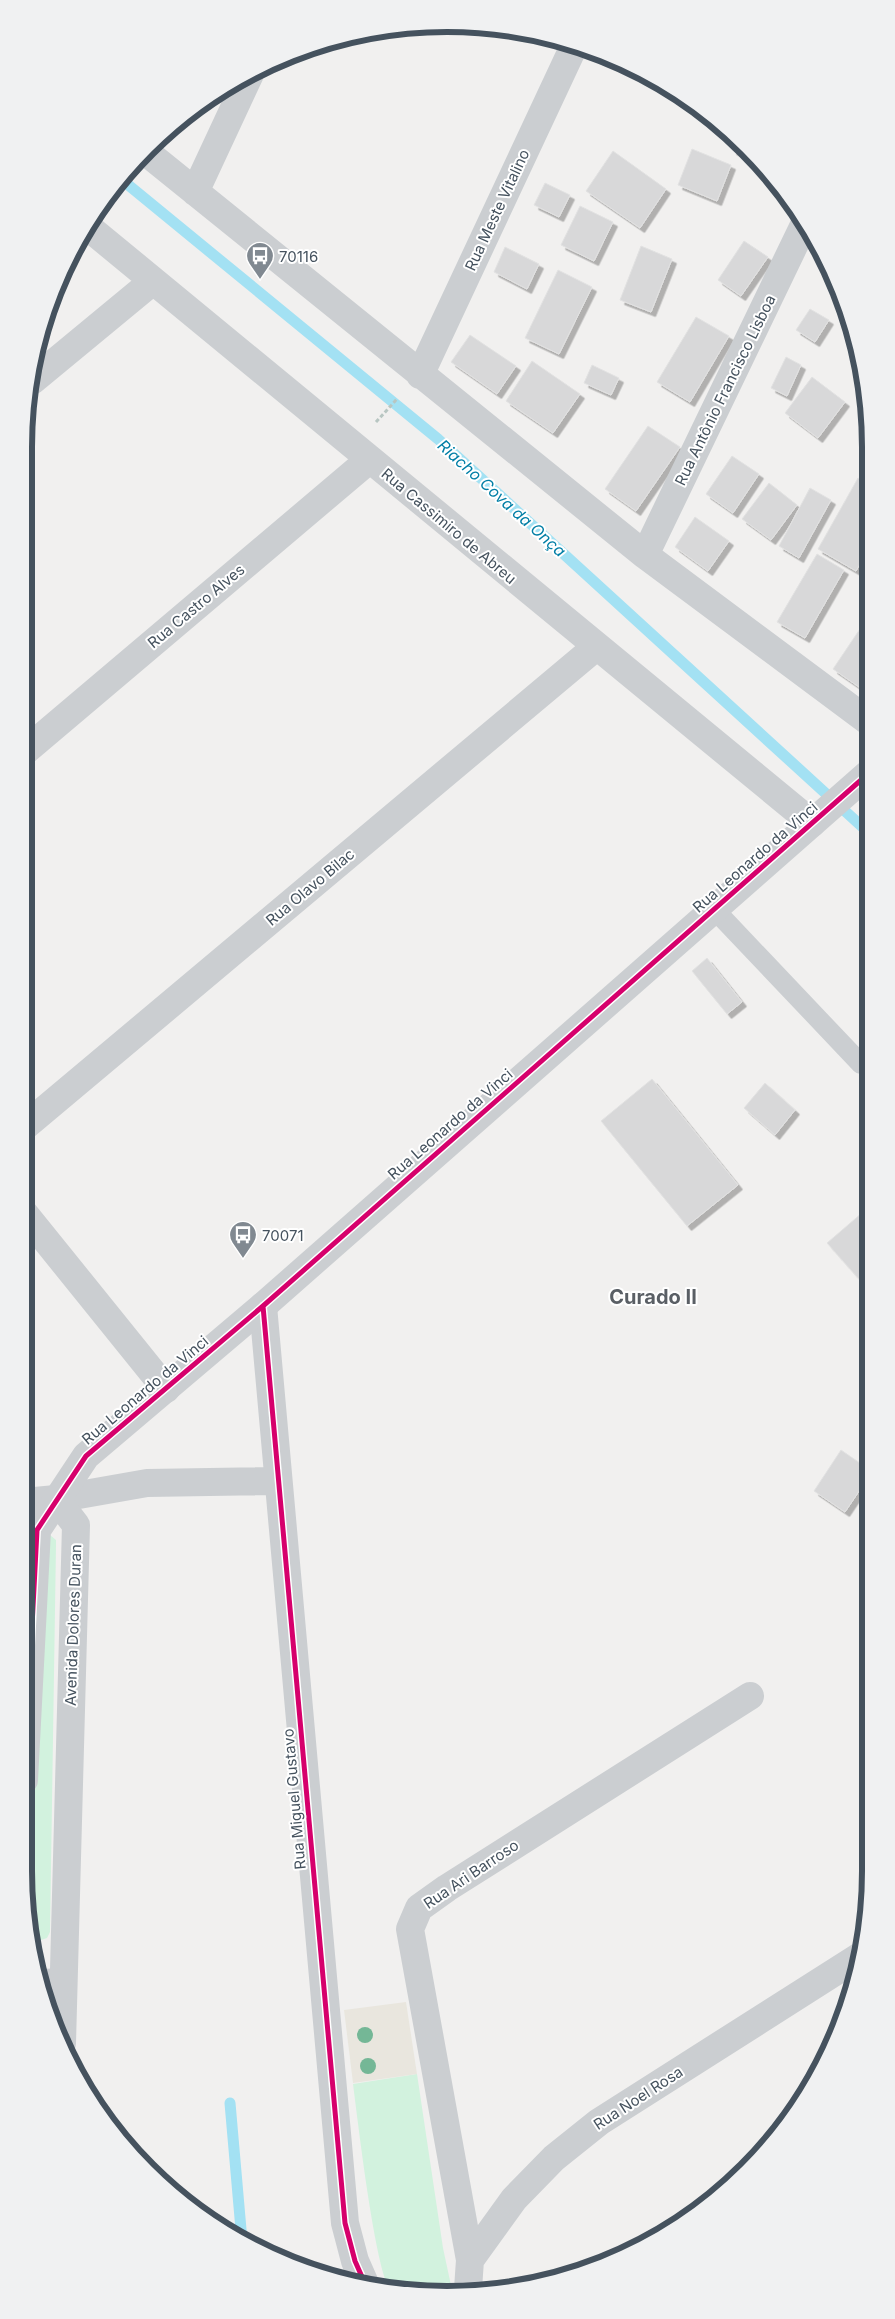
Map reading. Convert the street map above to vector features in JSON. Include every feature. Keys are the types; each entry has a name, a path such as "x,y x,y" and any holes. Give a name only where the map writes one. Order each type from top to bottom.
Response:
{"street":[{"name":"Rua Meste Vitalino","path":"420,375 571,52"},
{"path":"195,192 245,85"},
{"path":"152,157 645,555 862,718"},
{"name":"Rua Cassimiro de Abreu","path":"93,231 596,647 820,815"},
{"name":"Rua Antônio Francisco Lisboa","path":"645,555 802,231"},
{"path":"39,375 153,281"},
{"name":"Rua Castro Alves","path":"32,745 369,460"},
{"name":"Rua Olavo Bilac","path":"32,1120 596,647"},
{"name":"Rua Leonardo da Vinci","path":"56,1499 86,1456 263,1306 862,780"},
{"path":"32,1223 166,1390"},
{"name":"Rua Miguel Gustavo","path":"263,1306 345,2223 355,2261 362,2278"},
{"path":"32,1501 56,1499 147,1483 278,1480"},
{"path":"32,1626 37,1530 56,1499"},
{"name":"Avenida Dolores Duran","path":"56,1499 76,1525 52,1982 56,2009"},
{"name":"Rua Ari Barroso","path":"470,2260 416,1972 410,1929 419,1908 455,1882 750,1696"},
{"name":"Rua Noel Rosa","path":"470,2260 514,2199 554,2158 599,2122 853,1961"},
{"path":"468,2286 470,2260"}],"lane":[{"path":"714,909 860,1064"}],"path":[{"path":"377,422 400,397"}],"green space":[{"path":"50,1535 56,1540 50,1932 47,1938 41,1940 38,1940 36,1926 32,1872 40,1546"},
{"path":"417,2074 443,2248 451,2286 420,2286 386,2281 374,2229 353,2084"}],"sand":[{"path":"406,2002 417,2074 353,2083 344,2010"}],"building":[{"path":"734,147 742,155 732,150"},
{"path":"692,149 731,165 717,201 678,185"},
{"path":"613,151 666,189 640,228 586,191"},
{"path":"545,183 570,195 559,217 534,205"},
{"path":"580,206 613,222 594,261 561,245"},
{"path":"744,241 768,257 741,296 718,280"},
{"path":"641,246 672,259 651,312 620,300"},
{"path":"505,247 539,264 527,289 494,272"},
{"path":"558,270 592,287 559,354 525,338"},
{"path":"810,309 829,320 815,342 796,330"},
{"path":"696,317 729,336 690,402 657,382"},
{"path":"470,335 516,366 497,394 451,362"},
{"path":"786,357 801,365 787,396 771,388"},
{"path":"532,361 580,394 553,433 506,401"},
{"path":"592,365 619,378 611,395 584,383"},
{"path":"812,377 845,402 818,438 785,413"},
{"path":"648,426 680,447 636,511 605,489"},
{"path":"732,456 759,474 733,513 706,494"},
{"path":"858,478 862,480 862,560 856,571 818,549"},
{"path":"769,483 797,505 771,540 742,519"},
{"path":"810,488 831,500 799,558 779,546"},
{"path":"695,517 729,541 708,571 675,547"},
{"path":"817,554 844,570 805,638 777,622"},
{"path":"862,626 862,682 859,687 833,669"},
{"path":"707,958 742,1002 727,1014 692,971"},
{"path":"652,1079 738,1185 687,1226 601,1121"},
{"path":"765,1083 795,1110 775,1135 744,1108"},
{"path":"862,1213 862,1282 827,1243"},
{"path":"841,1450 862,1464 862,1487 845,1512 814,1491"}],"waterway":[{"name":"Riacho Cova da Onça","path":"127,184 438,439 862,827"},
{"path":"230,2103 241,2232"}],"cycle path":[{"path":"32,1626 37,1530 86,1456 263,1306 862,779"},
{"path":"263,1306 345,2223 355,2261 362,2278"}],"place":[{"name":"70116","path":"260,280"},
{"name":"70071","path":"243,1259"}],"district":[{"name":"Curado II","path":"653,1297"}]}
